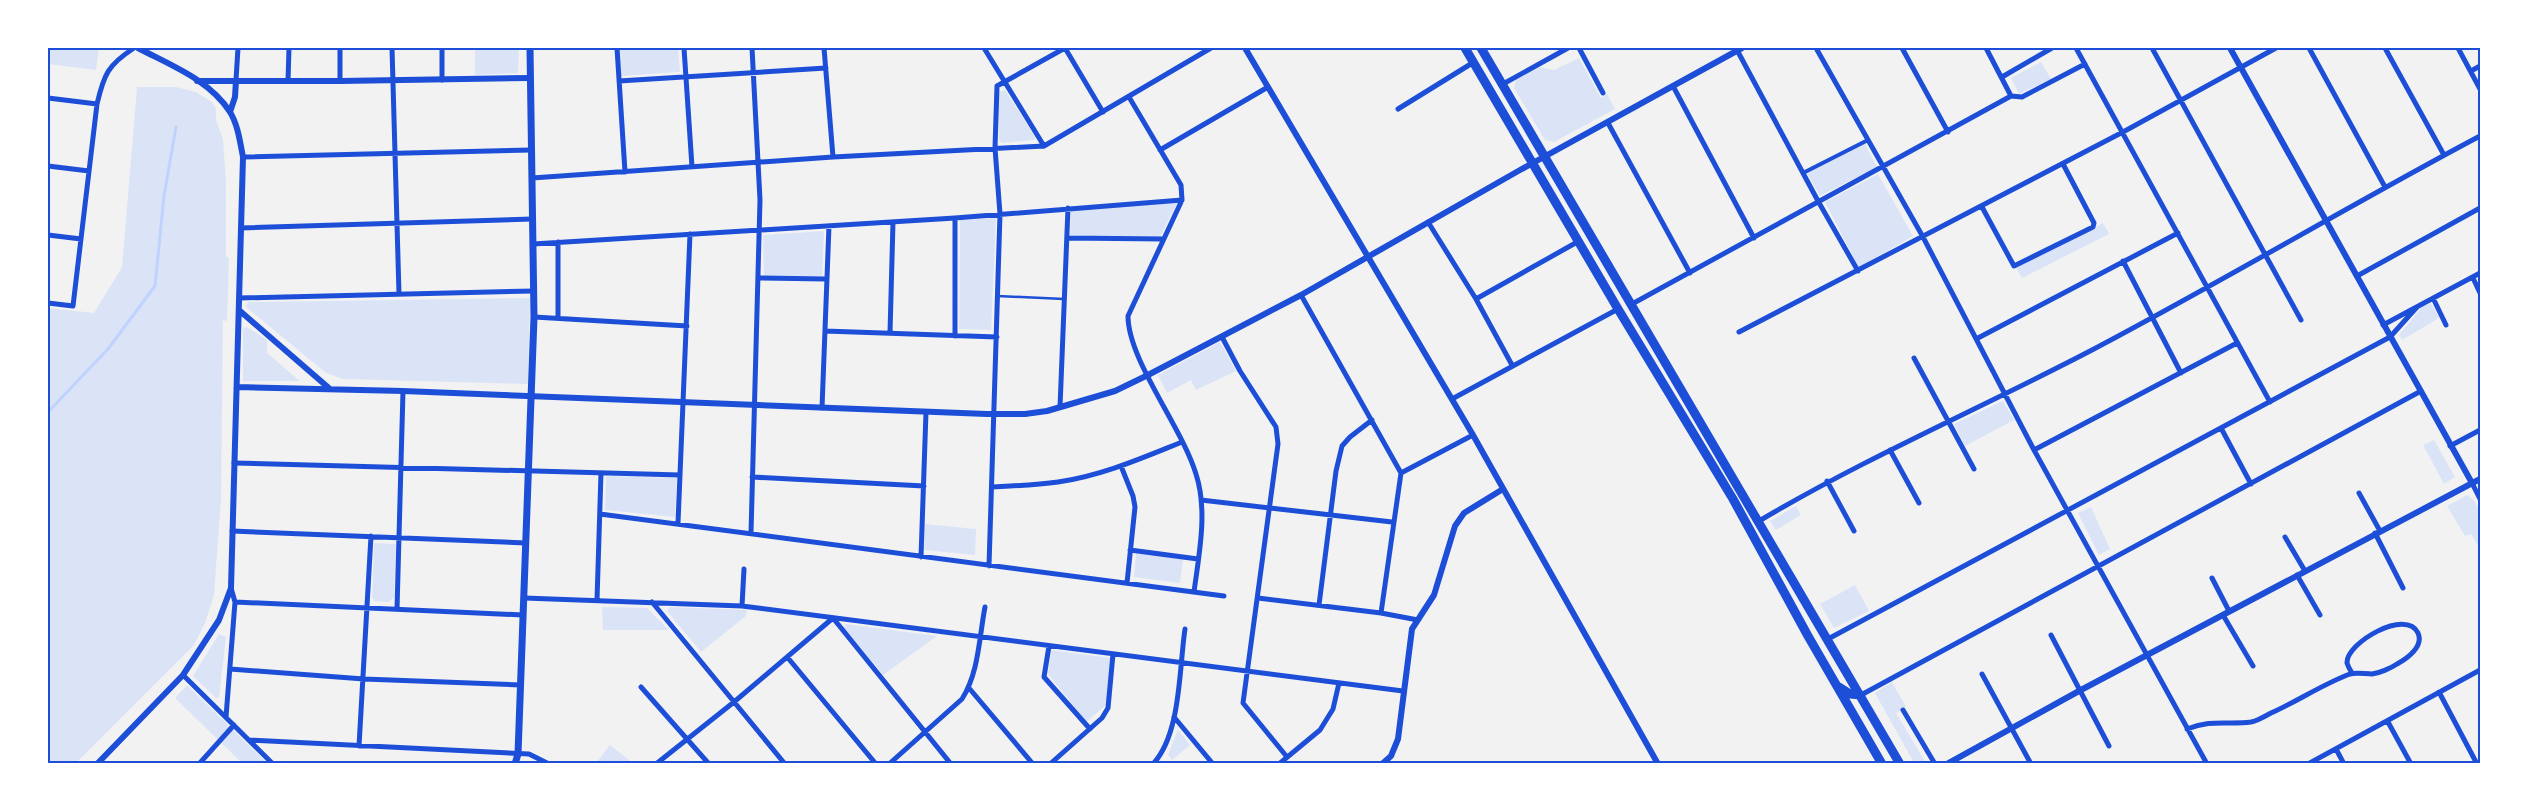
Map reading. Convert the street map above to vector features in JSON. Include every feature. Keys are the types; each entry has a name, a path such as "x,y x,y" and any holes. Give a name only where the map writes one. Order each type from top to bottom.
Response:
{"highway":[{"path":"1465,48 1534,162 1618,309 1733,499 1882,764"},
{"path":"1481,48 1546,156 1900,764"},
{"path":"1836,684 1844,692 1861,695"}],"main road":[{"path":"515,764 518,754 521,685 534,317 530,48"}],"street":[{"path":"48,303 72,306 97,104 104,76 116,60 134,48"},
{"path":"97,764 184,675 220,620 231,588 240,311 243,157 240,139 230,112 215,94 198,81 138,48"},
{"path":"230,112 235,97 238,48"},
{"path":"288,81 289,48"},
{"path":"340,48 340,81"},
{"path":"392,48 399,294"},
{"path":"442,48 442,80"},
{"path":"617,48 625,172"},
{"path":"684,48 692,167"},
{"path":"750,534 759,230 759,163 752,48"},
{"path":"824,48 833,157"},
{"path":"984,48 1044,146"},
{"path":"989,566 1000,214 995,148 997,86 1065,48 1103,112"},
{"path":"532,178 833,157 1044,146 1211,48"},
{"path":"1245,48 1473,435 1658,764"},
{"path":"1503,84 1568,48"},
{"path":"1579,48 1602,94"},
{"path":"238,387 403,391 994,414 1026,414 1060,408 1115,391 1222,337 1740,48 1803,173 1858,271"},
{"path":"1816,48 1923,237 1978,338 2034,450 2149,655 2187,730 2207,764"},
{"path":"1902,48 1948,132"},
{"path":"1986,48 2011,96"},
{"path":"2002,77 2052,48"},
{"path":"2076,48 2270,402"},
{"path":"2152,48 2301,320"},
{"path":"2230,48 2480,499"},
{"path":"1739,332 1982,207 2276,48"},
{"path":"2309,48 2385,186"},
{"path":"2385,48 2444,155"},
{"path":"2458,48 2480,89"},
{"path":"1398,109 1474,62"},
{"path":"1632,304 2011,96 2022,97 2085,64"},
{"path":"2471,71 2480,66"},
{"path":"619,81 826,68"},
{"path":"198,81 394,81 530,78"},
{"path":"1673,86 1754,238"},
{"path":"1160,150 1268,87"},
{"path":"1129,97 1180,185 1182,200 1128,316 1128,330 1196,474 1201,500 1194,592"},
{"path":"48,98 97,104"},
{"path":"1608,123 1690,272"},
{"path":"1759,521 1827,481 2006,395 2153,318 2266,256 2385,186 2480,136"},
{"path":"1803,173 1868,140"},
{"path":"243,157 532,150"},
{"path":"1982,207 2014,266 2093,227 2094,222 2063,164"},
{"path":"48,166 88,171"},
{"path":"533,244 955,218 1182,200"},
{"path":"1060,408 1068,208"},
{"path":"2357,276 2480,208"},
{"path":"955,218 955,336"},
{"path":"241,228 398,225 532,219"},
{"path":"890,333 893,222"},
{"path":"1428,222 1476,299 1512,365"},
{"path":"822,408 829,226"},
{"path":"1978,338 2178,233"},
{"path":"48,234 81,239"},
{"path":"678,523 690,234"},
{"path":"1067,238 1164,239"},
{"path":"1476,299 1579,241"},
{"path":"558,242 558,317"},
{"path":"2123,261 2182,373"},
{"path":"2383,325 2480,274"},
{"path":"758,278 826,280"},
{"path":"2473,278 2480,293"},
{"path":"239,298 534,291"},
{"path":"1301,294 1400,473 1381,613"},
{"path":"2433,298 2446,325"},
{"path":"1828,639 2390,337 2417,307"},
{"path":"1452,399 1618,309"},
{"path":"240,311 330,389"},
{"path":"534,317 686,326"},
{"path":"825,331 997,337"},
{"path":"1222,337 1240,371 1276,427 1278,444 1243,703 1287,758"},
{"path":"2034,450 2238,343"},
{"path":"1914,358 1974,469"},
{"path":"397,609 403,391"},
{"path":"1861,695 2421,391"},
{"path":"921,557 926,412"},
{"path":"1319,605 1336,471 1342,446 1372,420"},
{"path":"2221,428 2251,484"},
{"path":"2450,446 2480,430"},
{"path":"1400,473 1473,435"},
{"path":"992,487 1059,482 1121,466 1182,442"},
{"path":"1890,450 1919,502"},
{"path":"234,463 401,469 680,475"},
{"path":"1121,466 1133,496 1135,507 1127,583"},
{"path":"597,600 601,472"},
{"path":"752,477 924,486"},
{"path":"1947,764 2079,690 2149,655 2377,532 2480,479"},
{"path":"1827,481 1854,531"},
{"path":"1382,764 1391,756 1398,739 1412,629 1434,595 1456,526 1464,513 1503,489"},
{"path":"2359,493 2403,588"},
{"path":"1201,500 1392,522"},
{"path":"600,514 1224,596"},
{"path":"232,531 526,543"},
{"path":"359,746 371,536"},
{"path":"2285,537 2305,571"},
{"path":"1130,550 1198,559"},
{"path":"742,606 744,569"},
{"path":"2297,575 2320,616"},
{"path":"2212,578 2226,613 2253,666"},
{"path":"226,717 236,602 231,588"},
{"path":"524,598 742,606 1403,691"},
{"path":"1258,598 1381,613 1418,620"},
{"path":"236,602 523,615"},
{"path":"652,602 785,764"},
{"path":"889,764 962,700 969,688 975,667 985,607"},
{"path":"656,764 788,658 833,618"},
{"path":"833,618 951,764"},
{"path":"2187,730 2203,723 2252,722 2352,673 2374,674 2398,664 2417,648 2420,639 2417,630 2410,625 2401,624 2389,625 2374,633 2353,649 2348,657 2347,664 2352,673"},
{"path":"1154,764 1164,753 1171,735 1185,629"},
{"path":"2051,635 2109,746"},
{"path":"1049,646 1044,677 1090,729"},
{"path":"1050,764 1102,718 1108,708 1114,654"},
{"path":"788,658 876,764"},
{"path":"230,669 364,679 521,685"},
{"path":"2308,764 2388,722 2480,670"},
{"path":"1982,674 2032,764"},
{"path":"184,675 272,764"},
{"path":"1280,764 1320,730 1334,709 1339,683"},
{"path":"641,687 709,764"},
{"path":"969,688 1033,764"},
{"path":"2439,692 2477,764"},
{"path":"1903,710 1935,764"},
{"path":"1174,718 1213,764"},
{"path":"2388,722 2411,764"},
{"path":"199,764 234,725"},
{"path":"249,740 529,754 549,764"},
{"path":"2336,749 2344,764"}],"lane":[{"path":"997,296 1064,299"}],"shaded area":[{"path":"48,48 99,48 96,70 48,64"},
{"path":"475,48 519,48 518,73 475,75"},
{"path":"619,48 678,48 680,72 621,76"},
{"path":"1579,58 1601,98 1607,94 1615,109 1554,142 1545,140 1514,88 1516,79 1540,67 1554,70"},
{"path":"2041,62 2051,79 2019,94 2011,78"},
{"path":"137,87 176,87 196,92 212,102 216,109 216,120 223,139 226,182 226,257 229,258 227,321 223,320 221,499 214,595 205,623 194,645 76,763 48,763 48,308 94,313 122,267"},
{"path":"1005,90 1035,137 1034,140 1003,143 999,141 999,92"},
{"path":"1863,140 1877,167 1820,196 1805,170"},
{"path":"1878,174 1913,236 1859,268 1825,202"},
{"path":"1177,203 1160,237 1070,237 1071,210"},
{"path":"996,218 991,330 959,329 960,220"},
{"path":"2103,223 2109,234 2022,278 2016,268"},
{"path":"824,231 822,276 764,276 763,235"},
{"path":"530,298 528,384 343,379 326,373 246,307 248,302"},
{"path":"2431,303 2439,318 2402,340 2399,335 2421,308"},
{"path":"247,327 267,340 267,353 300,381 243,381 243,328"},
{"path":"1220,342 1236,371 1196,390 1191,380 1167,393 1158,375"},
{"path":"2003,401 2014,420 1965,446 1954,424"},
{"path":"2434,440 2455,477 2444,484 2423,445"},
{"path":"606,476 677,478 675,517 605,510"},
{"path":"2467,495 2477,505 2481,519 2480,549 2471,534 2465,536 2447,506"},
{"path":"1796,506 1801,515 1776,530 1770,521"},
{"path":"2091,507 2110,549 2099,555 2078,513"},
{"path":"925,524 976,529 975,555 924,550"},
{"path":"374,543 396,544 394,597 389,602 374,601 372,597"},
{"path":"1136,553 1183,559 1180,583 1134,577"},
{"path":"1855,585 1869,611 1834,628 1820,604"},
{"path":"602,607 647,608 669,630 603,630"},
{"path":"670,607 747,610 746,616 701,652 667,611"},
{"path":"846,624 937,636 883,675 844,628"},
{"path":"219,634 226,637 219,697 216,698 193,676"},
{"path":"1051,650 1111,658 1106,705 1086,722 1048,674"},
{"path":"1892,682 1906,707 1896,713 1926,763 1914,763 1875,693"},
{"path":"187,685 267,763 242,763 175,698"},
{"path":"1178,730 1190,745 1172,760 1168,755"},
{"path":"610,745 633,763 596,763"}],"waterway":[{"path":"48,412 108,349 155,286 164,196 176,127"}]}
